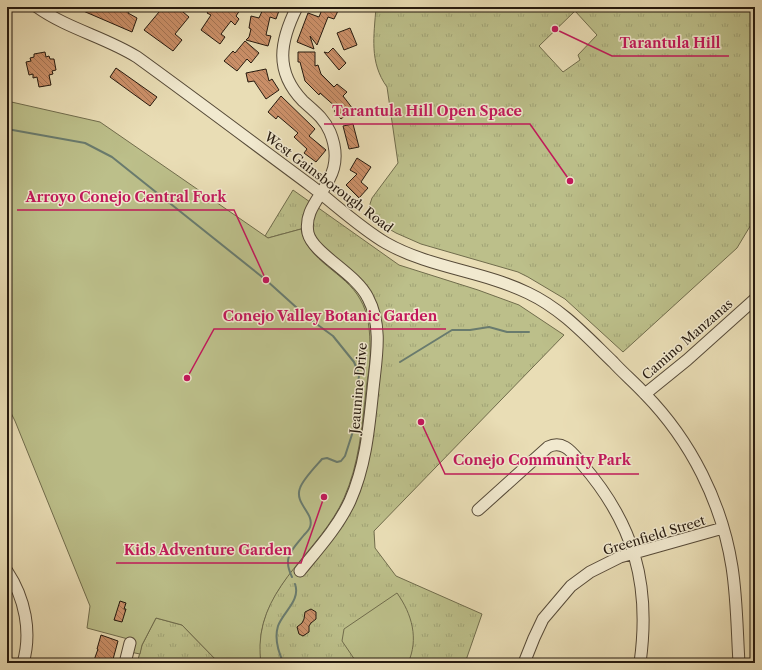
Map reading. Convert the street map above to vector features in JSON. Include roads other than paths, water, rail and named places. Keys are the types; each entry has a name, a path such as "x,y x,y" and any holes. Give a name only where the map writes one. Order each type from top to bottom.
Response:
{"street":[{"name":"West Gainsborough Road","path":"37,7 49,16 109,42 137,57 371,233 388,244 406,253 513,285 543,300 571,321 649,398 680,438 698,467 714,502 723,528 732,566 739,663"},
{"name":"Jeaunine Drive","path":"297,7 285,37 282,56 286,75 293,89 325,122 334,146 335,160 333,171 308,216 307,224 309,236 314,244 325,255 354,278 369,298 376,322 377,347 368,443 359,479 350,502 333,531 300,571"},
{"name":"Camino Manzanas","path":"649,398 687,360 755,299"},
{"path":"478,510 548,447 553,445 562,445 566,447 597,482 612,503 623,523 634,554 641,590 643,618 640,663"},
{"name":"Greenfield Street","path":"524,663 543,619 571,586 590,572 620,557 723,528"},
{"path":"7,571 20,593 24,609 27,642 23,663"},
{"path":"124,663 130,643"}],"waterway":[{"path":"7,129 85,143 112,157 266,280 307,317 333,336 354,362 359,374 356,422 345,456 341,461 337,462 327,458 322,459 300,488 300,499 310,517 311,522 309,529 292,550 288,559 289,570 292,577"},
{"path":"400,362 452,330 470,330 489,327 507,332 529,332"},
{"path":"285,663 283,662 278,649 277,631 280,621 294,601 296,595 295,584"}],"place":[{"name":"Tarantula Hill","path":"555,29"},
{"name":"Tarantula Hill Open Space","path":"570,181"},
{"name":"Arroyo Conejo Central Fork","path":"266,280"},
{"name":"Conejo Valley Botanic Garden","path":"187,378"},
{"name":"Conejo Community Park","path":"421,422"},
{"name":"Kids Adventure Garden","path":"324,497"}]}
